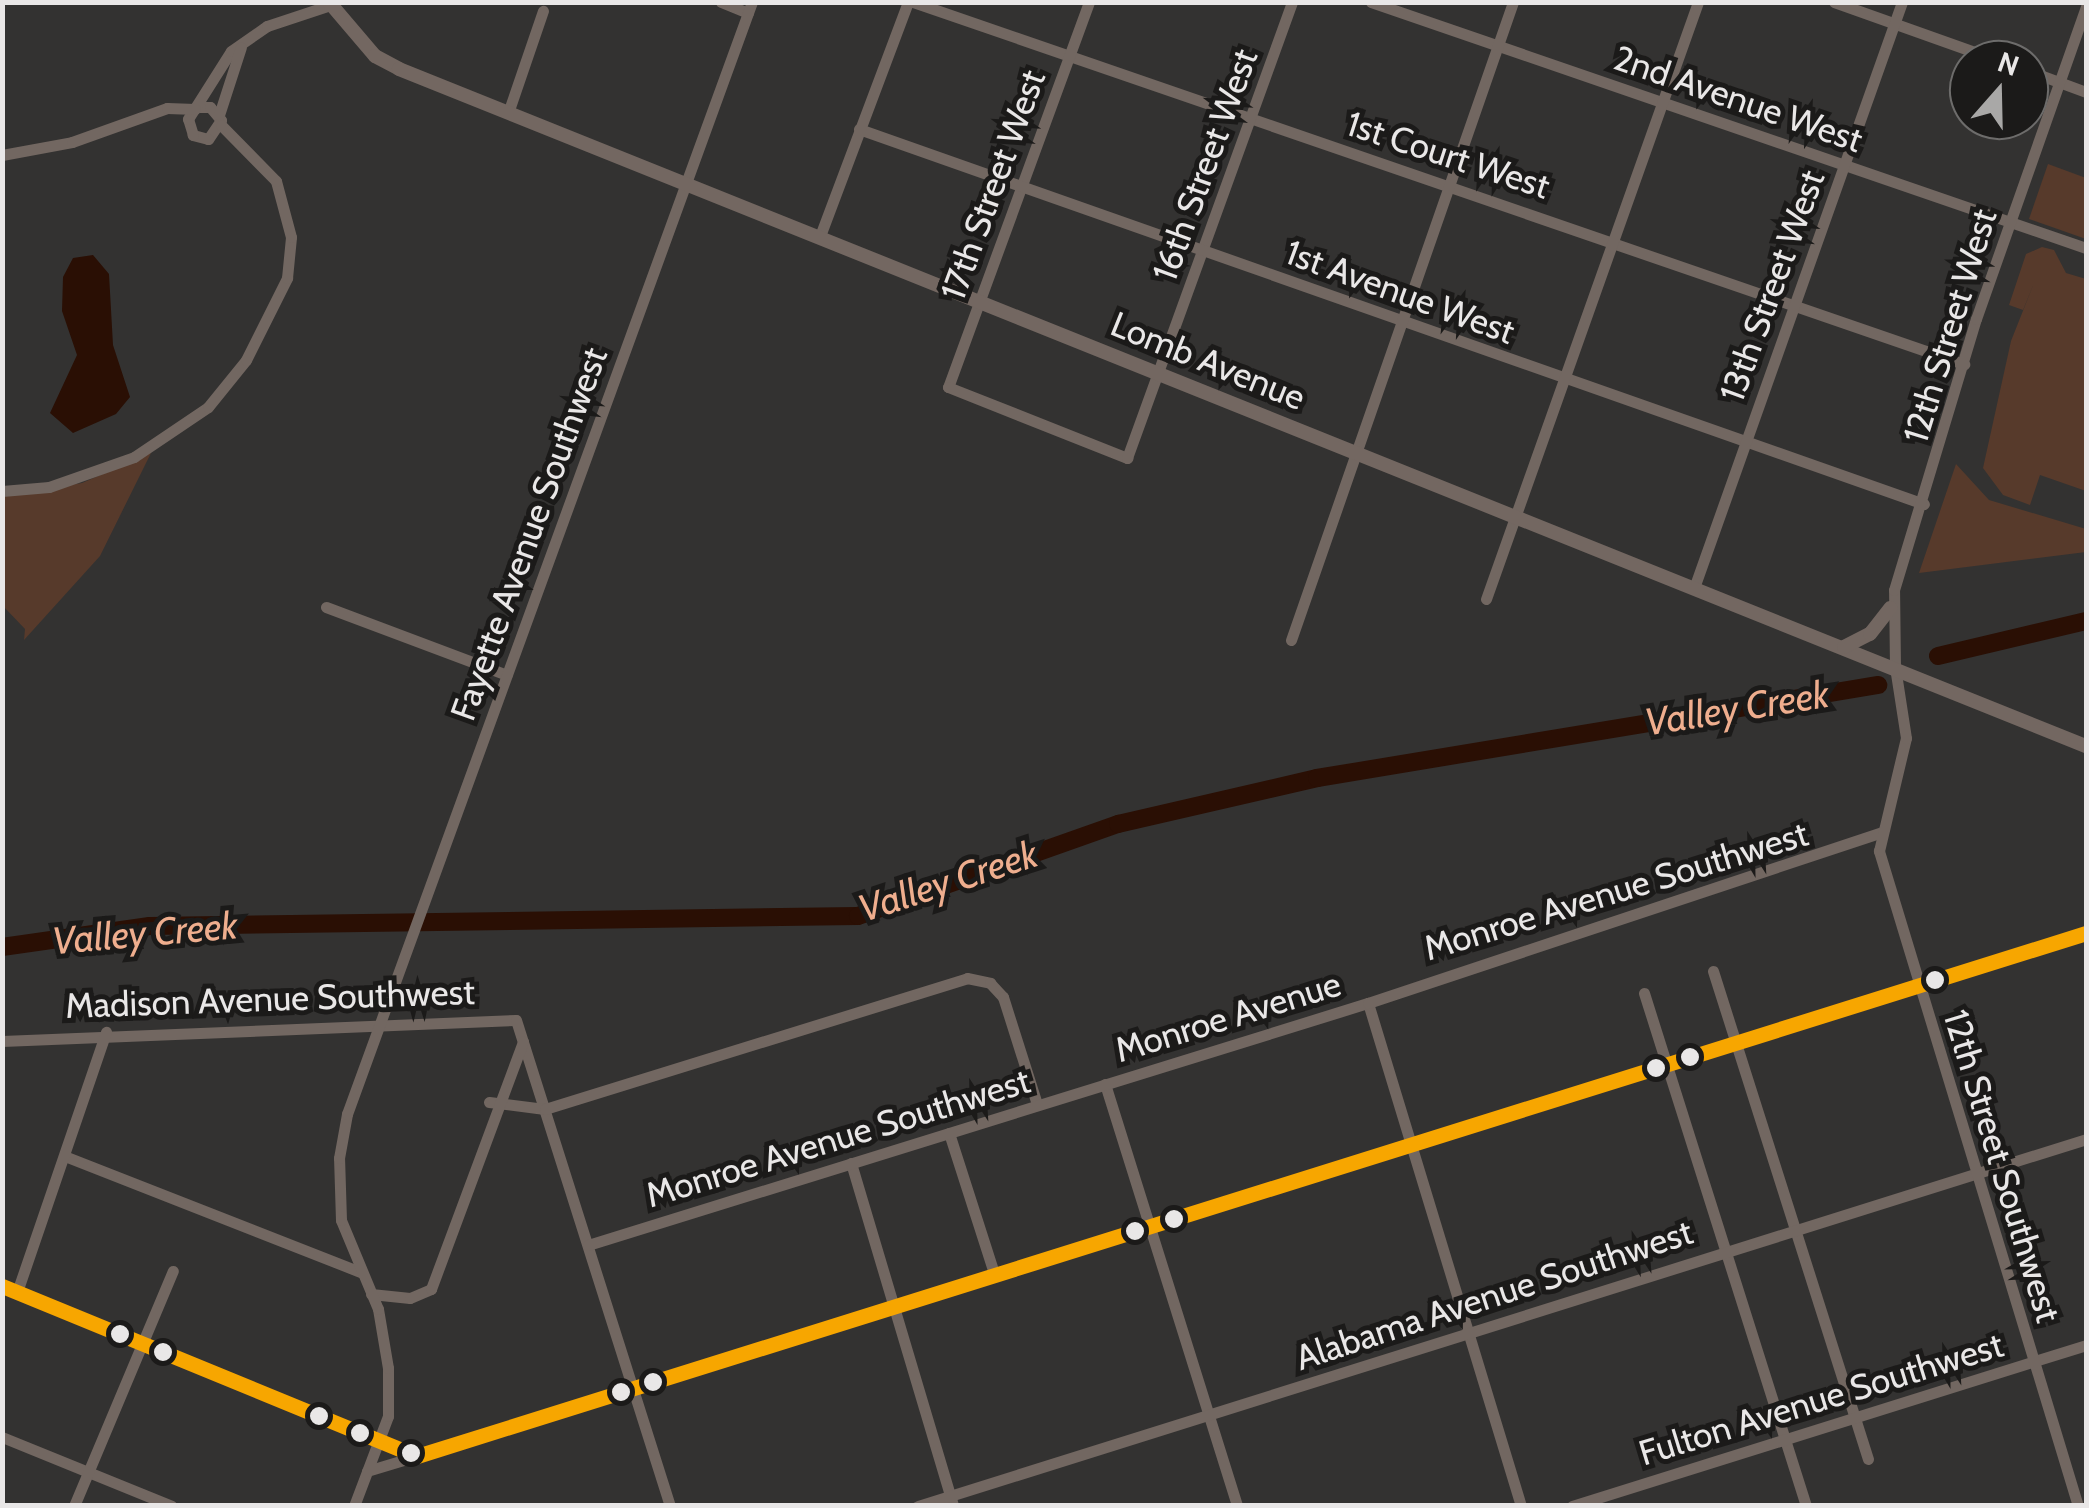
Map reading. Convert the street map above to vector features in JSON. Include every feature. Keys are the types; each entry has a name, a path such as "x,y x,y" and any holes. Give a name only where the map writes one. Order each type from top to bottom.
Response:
{"main road":[{"name":"Lomb Avenue","path":"330,4 375,56 2086,746"},
{"path":"1844,647 1870,634 1890,608"}],"street":[{"path":"721,2 750,8"},
{"path":"820,236 910,2"},
{"name":"1st Court West","path":"910,2 1450,184 1964,364"},
{"name":"17th Street West","path":"1088,2 948,387 1127,458"},
{"name":"16th Street West","path":"1127,458 1292,2"},
{"name":"2nd Avenue West","path":"1371,2 2086,248"},
{"path":"1291,640 1512,2"},
{"path":"1486,599 1698,2"},
{"path":"1834,2 1949,43"},
{"name":"13th Street West","path":"1694,588 1902,2"},
{"path":"188,124 223,60 267,26 330,4"},
{"name":"12th Street West","path":"1894,668 1890,608 2010,221 2086,6"},
{"name":"Fayette Avenue Southwest","path":"354,1506 388,1416 388,1368 371,1294 342,1220 339,1158 347,1114 750,8"},
{"path":"508,112 543,12"},
{"path":"154,112 188,124 196,138 218,125 241,47"},
{"path":"2049,78 2086,92"},
{"path":"2,154 72,142 154,112 197,108 276,181 291,237 287,278 246,360 208,407 134,457 49,487 2,491"},
{"name":"1st Avenue West","path":"859,128 1022,189 1924,504"},
{"path":"326,607 507,675"},
{"name":"12th Street Southwest","path":"1894,668 1906,738 1882,832 1881,868 2078,1506"},
{"name":"Monroe Avenue Southwest","path":"1368,1003 1882,832"},
{"path":"366,1471 2086,933"},
{"path":"1714,971 1868,1459"},
{"path":"495,1103 546,1108 954,982 984,981 1003,997 1037,1104"},
{"path":"1644,993 1806,1506"},
{"path":"1368,1003 1521,1506"},
{"name":"Monroe Avenue","path":"1105,1084 1368,1003"},
{"name":"Madison Avenue Southwest","path":"2,1041 106,1032 514,1019 523,1042"},
{"path":"17,1292 67,1156 106,1032"},
{"path":"523,1042 670,1506"},
{"path":"371,1294 410,1298 431,1289 495,1103 523,1042"},
{"path":"1105,1084 1237,1506"},
{"name":"Monroe Avenue Southwest","path":"588,1245 1105,1084"},
{"path":"948,1132 994,1276"},
{"name":"Alabama Avenue Southwest","path":"918,1506 951,1500 1208,1414 2086,1138"},
{"path":"67,1156 361,1272"},
{"path":"851,1163 951,1500"},
{"path":"74,1506 173,1271"},
{"path":"2,1286 418,1456"},
{"name":"Fulton Avenue Southwest","path":"1572,1506 2086,1345"},
{"path":"2,1437 172,1506"}],"shaded area":[{"path":"2048,164 2086,178 2086,239 2029,219"},
{"path":"2042,247 2054,250 2066,273 2086,279 2086,491 2040,475 2030,505 2003,495 1983,468 2011,341 2034,283 2023,310 2009,305 2026,254"},
{"path":"93,255 109,274 113,345 130,397 116,414 73,433 50,413 77,355 62,311 63,277 73,258"},
{"path":"151,453 100,556 24,640 25,629 3,606 2,496 82,483"},
{"path":"1956,464 1989,500 2086,529 2086,552 1919,573"}],"waterway":[{"name":"Valley Creek","path":"1938,656 2086,621"},
{"name":"Valley Creek","path":"2,947 150,926 858,916 1118,824 1317,778 1878,685"}],"transit line":[{"path":"2,1286 417,1456 2086,933"}]}
